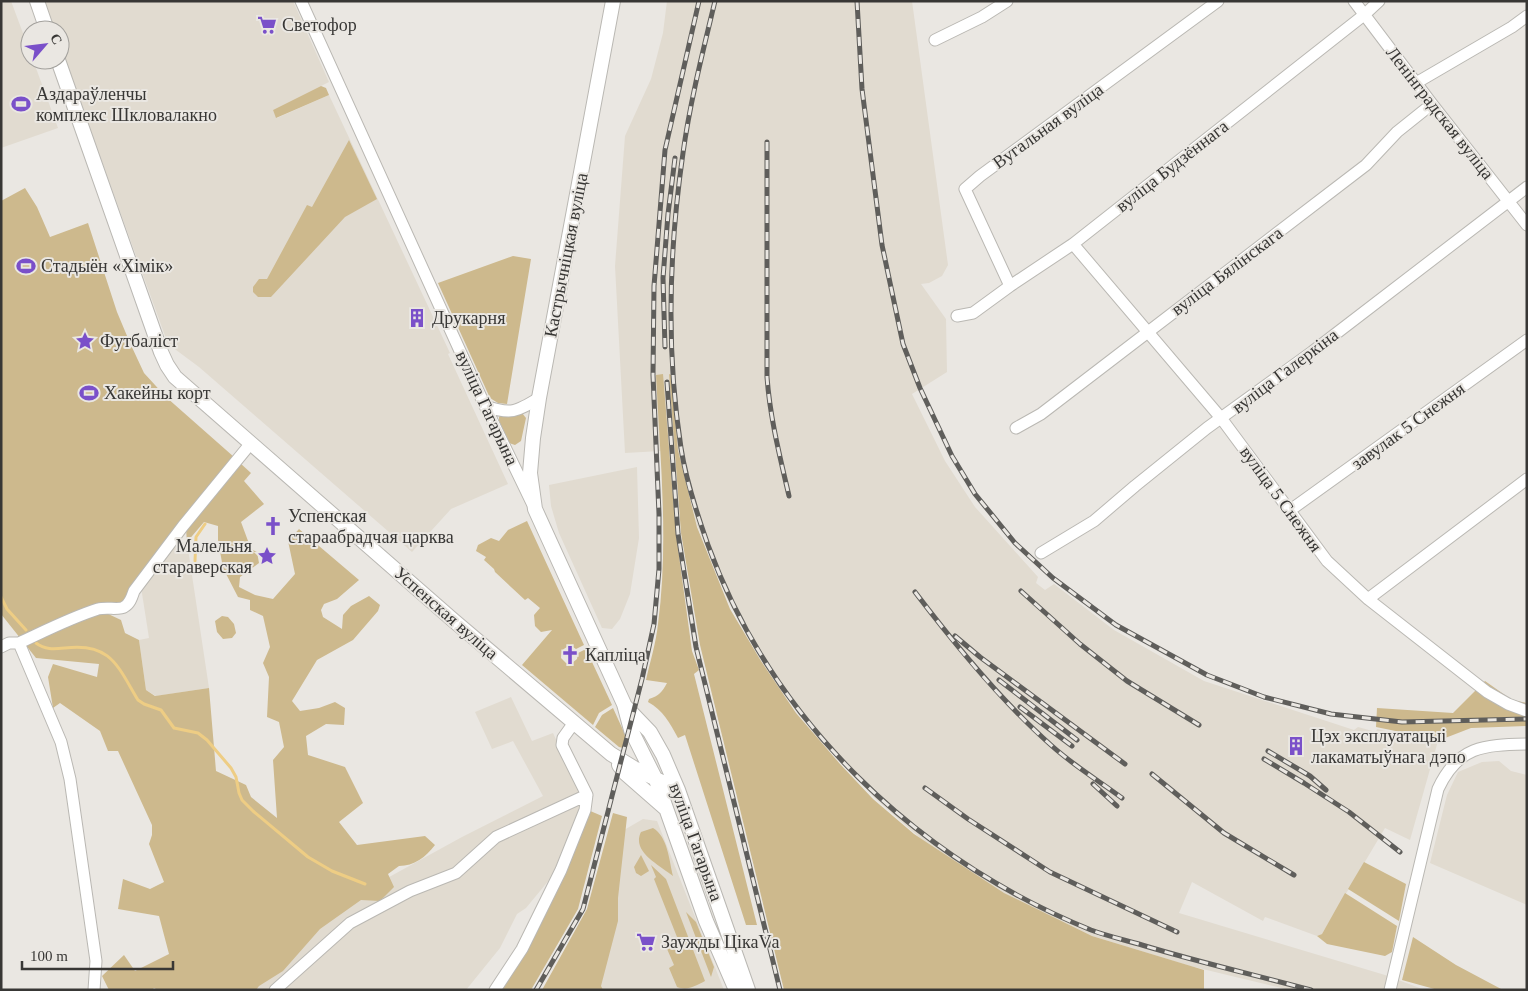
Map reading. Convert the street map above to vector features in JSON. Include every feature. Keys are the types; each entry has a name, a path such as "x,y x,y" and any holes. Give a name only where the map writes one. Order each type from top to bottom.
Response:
{"main road":[{"path":"37,1 44,20"},
{"name":"Кастрычніцкая вуліца","path":"535,509 530,472 539,398 613,1"},
{"name":"Успенская вуліца","path":"62,70 167,365 185,387 573,724 611,754 656,780 678,790"},
{"name":"вуліца Гагарына","path":"535,509 624,704 631,730 656,780 706,921 736,990"},
{"name":"вуліца Гагарына","path":"624,704 650,732 663,755 678,790 748,990"},
{"name":"Успенская вуліца","path":"611,754 625,773 667,810"},
{"path":"632,767 640,763 643,754"},
{"path":"698,898 703,903 708,903 712,901 715,895"}],"street":[{"name":"вуліца Гагарына","path":"300,1 485,406 535,509"},
{"path":"935,40 982,17 1007,1"},
{"name":"Вугальная вуліца","path":"1010,286 965,189 1218,1"},
{"name":"Ленінградская вуліца","path":"1354,1 1527,225"},
{"name":"вуліца Будзённага","path":"957,316 973,313 1073,244 1364,16 1379,1"},
{"path":"1416,83 1512,27 1527,16"},
{"name":"вуліца Бялінскага","path":"1016,428 1041,414 1366,165 1397,132 1432,104"},
{"name":"вуліца Галеркіна","path":"1041,553 1094,521 1221,418 1312,352 1527,187"},
{"name":"вуліца 5 Снежня","path":"1073,244 1221,418 1327,561 1368,599 1487,692 1508,704 1527,711"},
{"name":"завулак 5 Снежня","path":"1289,511 1527,340"},
{"path":"485,406 509,412 521,409 539,398"},
{"path":"1,647 9,643 19,643 81,614 105,607 121,609 126,607 131,601 134,591 178,533 251,443"},
{"path":"1368,599 1527,479"},
{"path":"19,643 61,742 70,779 96,961 94,990"},
{"path":"495,990 522,949 561,870 585,810 587,795 562,745 563,738 573,724"},
{"path":"1390,990 1436,798 1446,773 1453,763 1465,755 1482,748 1496,745 1527,744"},
{"path":"275,990 350,923 410,891 456,873 496,837 587,795"}],"shaded area":[{"path":"1,1 11,1 20,25 20,70 37,70 58,128 1,148"},
{"path":"44,1 293,1 329,82 273,110 277,118 329,95 450,353 448,354 508,484 451,509 412,552 199,367 168,344 69,70 70,20 51,20"},
{"path":"667,1 912,1 948,265 942,276 929,283 921,284 946,319 947,372 912,394 945,461 975,507 1038,577 1036,583 1045,590 1054,584 1114,630 1204,681 1354,730 1358,727 1376,732 1377,729 1438,741 1410,840 1385,828 1322,934 1317,936 1265,917 1263,921 1192,882 1179,913 1385,975 1425,990 1290,990 1190,966 1092,936 1003,893 920,838 876,799 817,737 783,691 729,603 697,525 678,450 625,453 615,266 625,136 651,79 663,33"},
{"path":"321,86 326,88 329,95 276,118 273,110"},
{"path":"349,140 377,199 345,217 271,297 258,297 253,292 253,287 259,279 267,279 307,205 312,207"},
{"path":"25,188 37,207 50,237 88,223 117,312 144,373 166,397 234,457 124,602 95,616 104,612 121,620 125,633 139,640 146,690 155,696 209,688 216,771 246,785 251,797 277,818 273,760 284,747 279,722 267,717 269,677 263,663 270,647 263,616 250,610 250,600 238,597 223,568 218,540 218,526 204,522 187,542 186,529 240,463 251,473 244,481 264,504 241,522 251,549 257,552 259,563 240,577 239,587 255,595 273,599 295,574 288,541 299,529 359,580 337,599 324,604 321,610 323,617 342,629 343,615 351,606 369,596 380,605 378,611 353,640 317,660 292,701 300,711 319,708 335,702 345,708 344,725 326,724 306,736 308,755 345,767 363,803 339,822 357,845 425,836 435,845 419,860 399,866 388,874 394,887 380,901 361,900 320,929 283,971 259,986 256,990 158,990 154,988 152,990 109,990 102,976 124,955 135,971 169,954 159,916 118,909 123,879 150,889 164,882 149,844 152,835 152,825 118,751 108,751 100,731 60,703 53,708 48,677 53,664 97,677 99,664 36,658 1,614 1,201"},
{"path":"513,256 531,259 507,404 498,403 490,398 438,283"},
{"path":"663,374 676,534 692,651 699,670 694,674 757,925 746,925 685,735 678,738 662,713 648,702 649,699 660,693 667,683 646,680 656,638 663,562 663,500 656,375"},
{"path":"669,374 671,375 678,450 697,527 730,609 761,661 796,713 840,764 873,799 914,834 1004,893 1092,936 1204,970 1204,990 784,990 700,645 681,533"},
{"path":"522,413 526,418 521,441 515,445 509,443 499,417 501,415"},
{"path":"637,467 639,538 630,594 620,619 612,629 602,628 559,533 551,506 549,485"},
{"path":"527,521 584,645 576,649 565,648 562,651 561,658 566,663 572,663 577,659 578,653 586,649 612,705 599,713 593,725 522,665 552,630 541,632 535,626 534,615 540,608 528,598 525,600 484,560 486,557 476,551 478,545 491,538 499,541 508,530"},
{"path":"187,542 209,688 156,696 146,690 139,640 149,638 141,587 174,544"},
{"path":"222,616 228,617 234,624 236,633 232,638 223,639 217,632 215,621"},
{"path":"1485,681 1512,700 1527,703 1527,726 1471,728 1440,740 1376,727 1377,708 1453,713"},
{"path":"511,697 532,741 553,733 579,788 577,804 581,809 559,868 526,908 517,914 500,948 466,990 244,990 340,904 462,837 543,796 513,741 492,749 475,712"},
{"path":"613,708 628,741 628,745 623,748 619,747 595,727 602,715"},
{"path":"1499,761 1511,771 1527,775 1527,905 1430,863 1447,795 1458,772 1482,762"},
{"path":"588,810 602,816 578,909 531,990 497,990"},
{"path":"613,813 627,817 618,898 618,921 601,986 603,990 542,990 587,909"},
{"path":"643,819 657,821 724,990 599,990 624,830"},
{"path":"653,828 665,843 673,876 648,857 640,846 641,832"},
{"path":"641,855 649,871 641,876 636,873 634,867"},
{"path":"1364,862 1406,884 1399,921 1348,889"},
{"path":"651,865 666,879 705,981 691,987 677,987 669,968 674,965 664,942 677,937 654,879 656,877"},
{"path":"1345,893 1397,926 1392,952 1385,956 1327,944 1317,936 1322,934"},
{"path":"686,912 696,922 714,967 711,977"},
{"path":"1413,937 1456,965 1503,990 1438,990 1402,980"}],"waterway":[{"path":"195,561 196,537 205,524"},
{"path":"1,597 7,609 26,630"},
{"path":"36,643 43,647 57,649 81,647 103,653 118,667 138,700 161,710 174,728 198,733 207,740 231,768 236,777 242,800 253,811 308,857 332,871 365,884"}],"railway":[{"path":"536,990 583,909 642,679 654,624 659,569 659,514 653,375 654,286 665,150 699,1"},
{"path":"715,1 689,115 678,190 671,301 671,338 676,411 683,460 708,545 736,610 771,670 812,726 859,778 910,824 967,865 1027,900 1091,930 1184,957 1311,990"},
{"path":"857,1 862,89 882,245 903,344 920,388 952,456 975,494 1015,543 1053,578 1116,625 1207,675 1264,697 1331,714 1402,722 1527,719"},
{"path":"767,142 767,377 773,422 789,496"},
{"path":"665,347 663,278 675,158"},
{"path":"667,382 678,534 696,647 780,990"},
{"path":"1021,591 1080,644 1127,681 1199,725"},
{"path":"915,592 963,653 1033,729 1060,753 1122,798"},
{"path":"955,636 980,657 1125,764"},
{"path":"999,680 1077,740"},
{"path":"1020,707 1072,746"},
{"path":"1268,751 1310,776 1326,790"},
{"path":"1264,759 1349,812 1400,852"},
{"path":"1152,774 1224,833 1294,875"},
{"path":"1093,784 1117,806"},
{"path":"925,788 968,819 1050,872 1177,932"}],"place":[{"name":"Светофор","path":"267,25"},
{"name":"Аздараўленчы комплекс Шкловалакно","path":"21,104"},
{"name":"Стадыён «Хімік»","path":"26,266"},
{"name":"Друкарня","path":"417,318"},
{"name":"Футбаліст","path":"85,341"},
{"name":"Хакейны корт","path":"89,393"},
{"name":"Успенская стараабрадчая царква","path":"273,526"},
{"name":"Малельня стараверская","path":"267,556"},
{"name":"Капліца","path":"570,655"},
{"name":"Цэх эксплуатацыі лакаматыўнага дэпо","path":"1296,746"},
{"name":"Заужды ЦікаVа","path":"646,942"}]}
